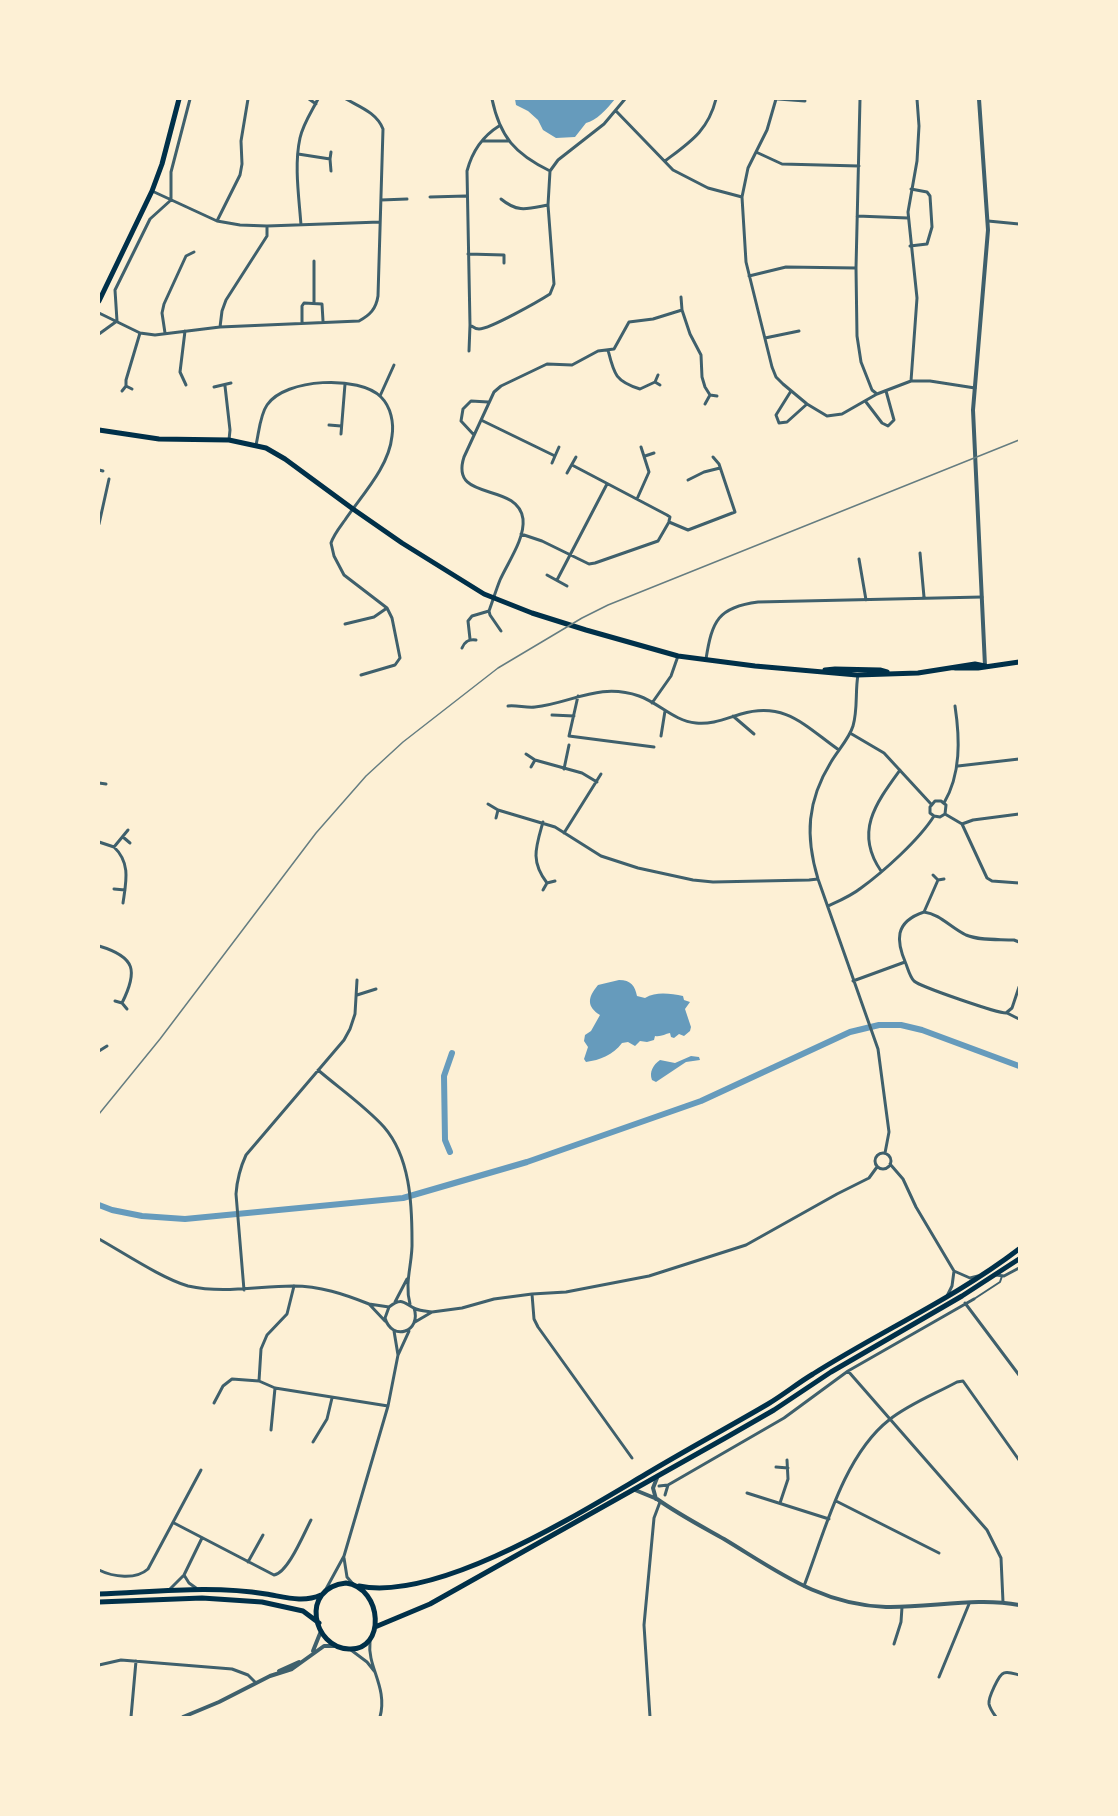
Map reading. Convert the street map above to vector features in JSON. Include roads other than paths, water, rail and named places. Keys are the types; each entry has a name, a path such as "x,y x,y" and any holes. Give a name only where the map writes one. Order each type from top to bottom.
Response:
{"main road":[{"path":"99,301 152,191 162,164 178,99"},
{"path":"99,430 159,439 229,440 256,445 277,453 352,509 493,599 586,630 678,656 705,661 857,675 918,673 1019,662"},
{"path":"820,671 880,670 888,673"},
{"path":"99,1594 198,1590 263,1593 297,1599 312,1599 338,1584 370,1588 429,1580 506,1551 727,1428 813,1374 980,1276 1019,1250"},
{"path":"375,1627 430,1604 774,1410 831,1372 999,1275 1019,1259"},
{"path":"323,1592 316,1611 321,1631 334,1646 350,1650 366,1643 375,1627 370,1598 356,1585"},
{"path":"99,1602 194,1598 262,1602 303,1611 319,1623"}],"street":[{"path":"117,321 115,290 150,219 171,200 171,172 190,99"},
{"path":"217,221 241,170 241,141 248,99"},
{"path":"309,99 316,104"},
{"path":"301,225 298,154 300,136 318,99"},
{"path":"99,313 140,333 155,335 220,327 359,321 374,310 378,296 383,129 374,115 346,99"},
{"path":"492,99 499,126 509,141 526,158 550,171"},
{"path":"470,325 482,329 550,294 554,284 548,205 550,171 558,160 604,124 625,99"},
{"path":"665,161 703,131 710,120 716,99"},
{"path":"805,101 777,99 767,130 748,168 742,196 746,262 774,372 791,391 807,404 821,414 835,416 878,394 911,381 930,381 975,388"},
{"path":"860,99 856,268 857,336 861,362 872,390 878,394"},
{"path":"911,381 917,298 908,218 917,161 918,99"},
{"path":"979,99 988,221 975,388 975,472 985,666"},
{"path":"616,111 665,161 685,177 708,188 742,196"},
{"path":"469,351 467,171 470,159 482,141 499,126"},
{"path":"482,141 509,141"},
{"path":"331,152 331,171"},
{"path":"756,152 782,164 859,166"},
{"path":"298,154 330,159"},
{"path":"910,246 927,244 932,227 930,196 927,192 911,189"},
{"path":"152,191 217,221 267,226 380,222"},
{"path":"430,197 466,196"},
{"path":"381,200 407,199"},
{"path":"501,199 510,207 519,210 548,205"},
{"path":"858,216 908,218"},
{"path":"988,221 1019,224"},
{"path":"220,327 226,300 267,236 267,226"},
{"path":"165,333 162,313 164,304 186,256 194,252"},
{"path":"468,254 504,255 504,263"},
{"path":"314,261 314,303"},
{"path":"749,276 786,267 856,268"},
{"path":"681,297 682,310 690,334 701,355 705,387 710,395 717,396"},
{"path":"302,322 303,305 314,303 323,305 323,322"},
{"path":"501,631 489,610 521,534 523,519 516,504 505,496 477,489 464,478 461,468 488,402 501,386 534,369 547,364 572,365 597,351 614,349 629,322 653,319 682,310"},
{"path":"99,334 117,321"},
{"path":"185,331 180,372 186,385"},
{"path":"765,338 799,331"},
{"path":"122,391 126,386 140,333"},
{"path":"608,350 614,373 621,381 640,389 655,382 658,375"},
{"path":"380,396 394,365"},
{"path":"256,445 263,412 267,405 277,395 291,387 329,382 366,388 380,396 390,414 392,442 385,462 333,538 331,548 344,575 387,608 392,618 400,658 395,665 361,675"},
{"path":"655,382 660,385"},
{"path":"214,387 231,383"},
{"path":"340,434 345,384"},
{"path":"126,386 132,389"},
{"path":"225,386 229,440"},
{"path":"791,391 776,415 779,423 786,422 807,404"},
{"path":"866,402 882,423 888,426 894,420 886,391"},
{"path":"705,404 710,395"},
{"path":"474,435 461,421 463,409 471,402 488,402"},
{"path":"481,420 555,456"},
{"path":"329,424 341,426"},
{"path":"552,464 559,447"},
{"path":"637,499 649,475 649,468 641,447"},
{"path":"645,456 654,453"},
{"path":"567,473 576,457"},
{"path":"669,522 688,530 735,512 718,462 713,457"},
{"path":"521,534 589,564 658,541 670,517 572,465"},
{"path":"688,480 704,472 720,468"},
{"path":"99,525 109,479"},
{"path":"557,580 607,484"},
{"path":"99,490 106,492"},
{"path":"920,553 924,597"},
{"path":"859,559 866,600"},
{"path":"547,575 567,586"},
{"path":"705,661 709,635 716,623 728,610 741,604 982,597"},
{"path":"345,624 374,617 387,608"},
{"path":"470,639 468,621 472,616 489,610"},
{"path":"462,648 470,639 476,640"},
{"path":"652,703 671,676 678,656"},
{"path":"845,669 848,672 856,672 857,675"},
{"path":"857,675 864,670"},
{"path":"857,675 855,717 850,733 823,776 814,798 810,821 810,845 818,879 878,1049 889,1132 885,1153"},
{"path":"508,706 537,707 593,692 616,692 638,696 678,719 699,724 759,709 782,712 839,750"},
{"path":"578,696 569,736 654,747"},
{"path":"945,814 944,803 951,791 958,766 955,706"},
{"path":"661,736 665,711"},
{"path":"552,715 574,716"},
{"path":"733,716 754,734"},
{"path":"850,733 884,753 931,804"},
{"path":"564,769 569,745"},
{"path":"526,754 535,760 582,773 597,782"},
{"path":"958,766 1019,759"},
{"path":"531,767 535,760"},
{"path":"881,872 870,846 871,816 900,770"},
{"path":"564,833 601,774"},
{"path":"99,783 106,784"},
{"path":"931,804 938,801 944,803"},
{"path":"489,804 498,810 543,822 601,856 618,863 693,880 713,882 818,879"},
{"path":"931,804 930,810 934,816 940,817 945,814"},
{"path":"496,818 498,810"},
{"path":"945,814 962,824 987,878 992,881 1019,883"},
{"path":"962,824 973,820 1019,814"},
{"path":"828,906 859,890 881,872 934,816"},
{"path":"543,822 536,848 536,862 538,870 547,883"},
{"path":"114,847 128,830"},
{"path":"123,837 130,843"},
{"path":"99,842 114,847 126,864 123,903"},
{"path":"933,875 938,880"},
{"path":"938,880 944,879"},
{"path":"938,880 924,912 909,921 899,934 898,942 914,981 1019,1018"},
{"path":"543,890 547,883 555,881"},
{"path":"114,889 125,890"},
{"path":"924,912 939,917 952,927 975,938 1019,942"},
{"path":"99,946 111,950 130,964 133,969 132,982 122,1003"},
{"path":"854,981 905,962"},
{"path":"244,1290 236,1203 237,1179 246,1155 340,1045 350,1029 357,995 357,980"},
{"path":"1006,1013 1012,1008 1019,987"},
{"path":"357,995 376,989"},
{"path":"115,1001 127,1008"},
{"path":"99,1051 107,1046"},
{"path":"318,1070 385,1128 404,1164 412,1208 412,1246 407,1292 410,1304"},
{"path":"885,1153 891,1159 890,1164 885,1169 877,1167 874,1163 875,1157 885,1153"},
{"path":"890,1164 903,1179 916,1207 954,1272 952,1286 946,1296"},
{"path":"414,1308 432,1312 462,1308 494,1299 532,1294 566,1293 649,1276 746,1245 869,1178 877,1167"},
{"path":"99,1239 187,1285 217,1290 294,1286 320,1288 369,1304 389,1307"},
{"path":"659,1486 668,1485 784,1418 848,1371 974,1299 1000,1282 999,1275 1019,1268"},
{"path":"954,1272 970,1278 980,1276"},
{"path":"386,1322 386,1312 403,1288 408,1274"},
{"path":"259,1380 261,1350 267,1335 287,1314 294,1286"},
{"path":"532,1294 534,1319 538,1327 632,1458"},
{"path":"394,1303 403,1301 410,1304 416,1314 415,1322"},
{"path":"965,1303 1019,1375"},
{"path":"369,1304 394,1330 399,1332 409,1329"},
{"path":"323,1592 344,1556 388,1406 398,1355 409,1329 415,1322 432,1312"},
{"path":"394,1330 398,1355"},
{"path":"848,1371 987,1530 1000,1558 1003,1602"},
{"path":"214,1403 223,1386 232,1378 259,1380 274,1388 388,1406"},
{"path":"804,1587 836,1501 859,1455 891,1418 957,1382 963,1381 1019,1460"},
{"path":"271,1430 274,1388"},
{"path":"313,1442 327,1419 332,1398"},
{"path":"1013,1451 1019,1447"},
{"path":"780,1503 788,1479 787,1460"},
{"path":"776,1467 788,1468"},
{"path":"99,1570 115,1576 144,1572 174,1523 201,1470"},
{"path":"651,1717 644,1625 654,1518 658,1501 653,1488 658,1475"},
{"path":"666,1495 668,1485"},
{"path":"634,1490 658,1501 804,1587 868,1605 902,1607 1003,1602 1019,1605"},
{"path":"747,1493 829,1519"},
{"path":"836,1501 939,1553"},
{"path":"174,1523 268,1573 279,1575 286,1568 311,1520"},
{"path":"248,1563 262,1534"},
{"path":"168,1590 184,1575 202,1538"},
{"path":"344,1556 347,1578 356,1585"},
{"path":"184,1575 189,1583 198,1590"},
{"path":"939,1677 969,1604"},
{"path":"894,1644 901,1622 902,1607"},
{"path":"309,1657 319,1640 321,1631"},
{"path":"370,1637 369,1649 382,1694 380,1717"},
{"path":"183,1717 219,1702 290,1665 304,1661 324,1646 334,1646"},
{"path":"350,1650 367,1662 378,1676"},
{"path":"99,1665 121,1660 232,1669 248,1675 256,1683"},
{"path":"131,1717 136,1661"},
{"path":"996,1717 992,1712 989,1699 1000,1676 1003,1673 1019,1676"}],"water":[{"path":"515,99 615,99 597,117 586,123 575,137 556,138 543,130 538,120 528,111 516,105"},
{"path":"619,980 629,982 634,987 637,996 645,998 659,994 683,996 684,1000 690,1002 685,1009 691,1027 690,1031 684,1036 679,1034 674,1038 670,1033 655,1036 654,1040 640,1041 635,1046 628,1042 622,1043 606,1056 586,1062 584,1059 588,1047 584,1041 585,1035 591,1031 600,1015 593,1009 590,998 598,985"},
{"path":"691,1056 699,1057 700,1060 686,1062 656,1082 652,1080 652,1069 660,1060 675,1063"}],"waterway":[{"path":"99,1205 142,1216 185,1219 403,1198 527,1162 701,1101 850,1032 879,1025 901,1025 922,1030 1019,1066"},
{"path":"450,1152 445,1140 444,1076 452,1053"}],"tram line":[{"path":"99,1114 160,1039 316,833 366,776 403,742 498,668 608,605 1019,440"}]}
